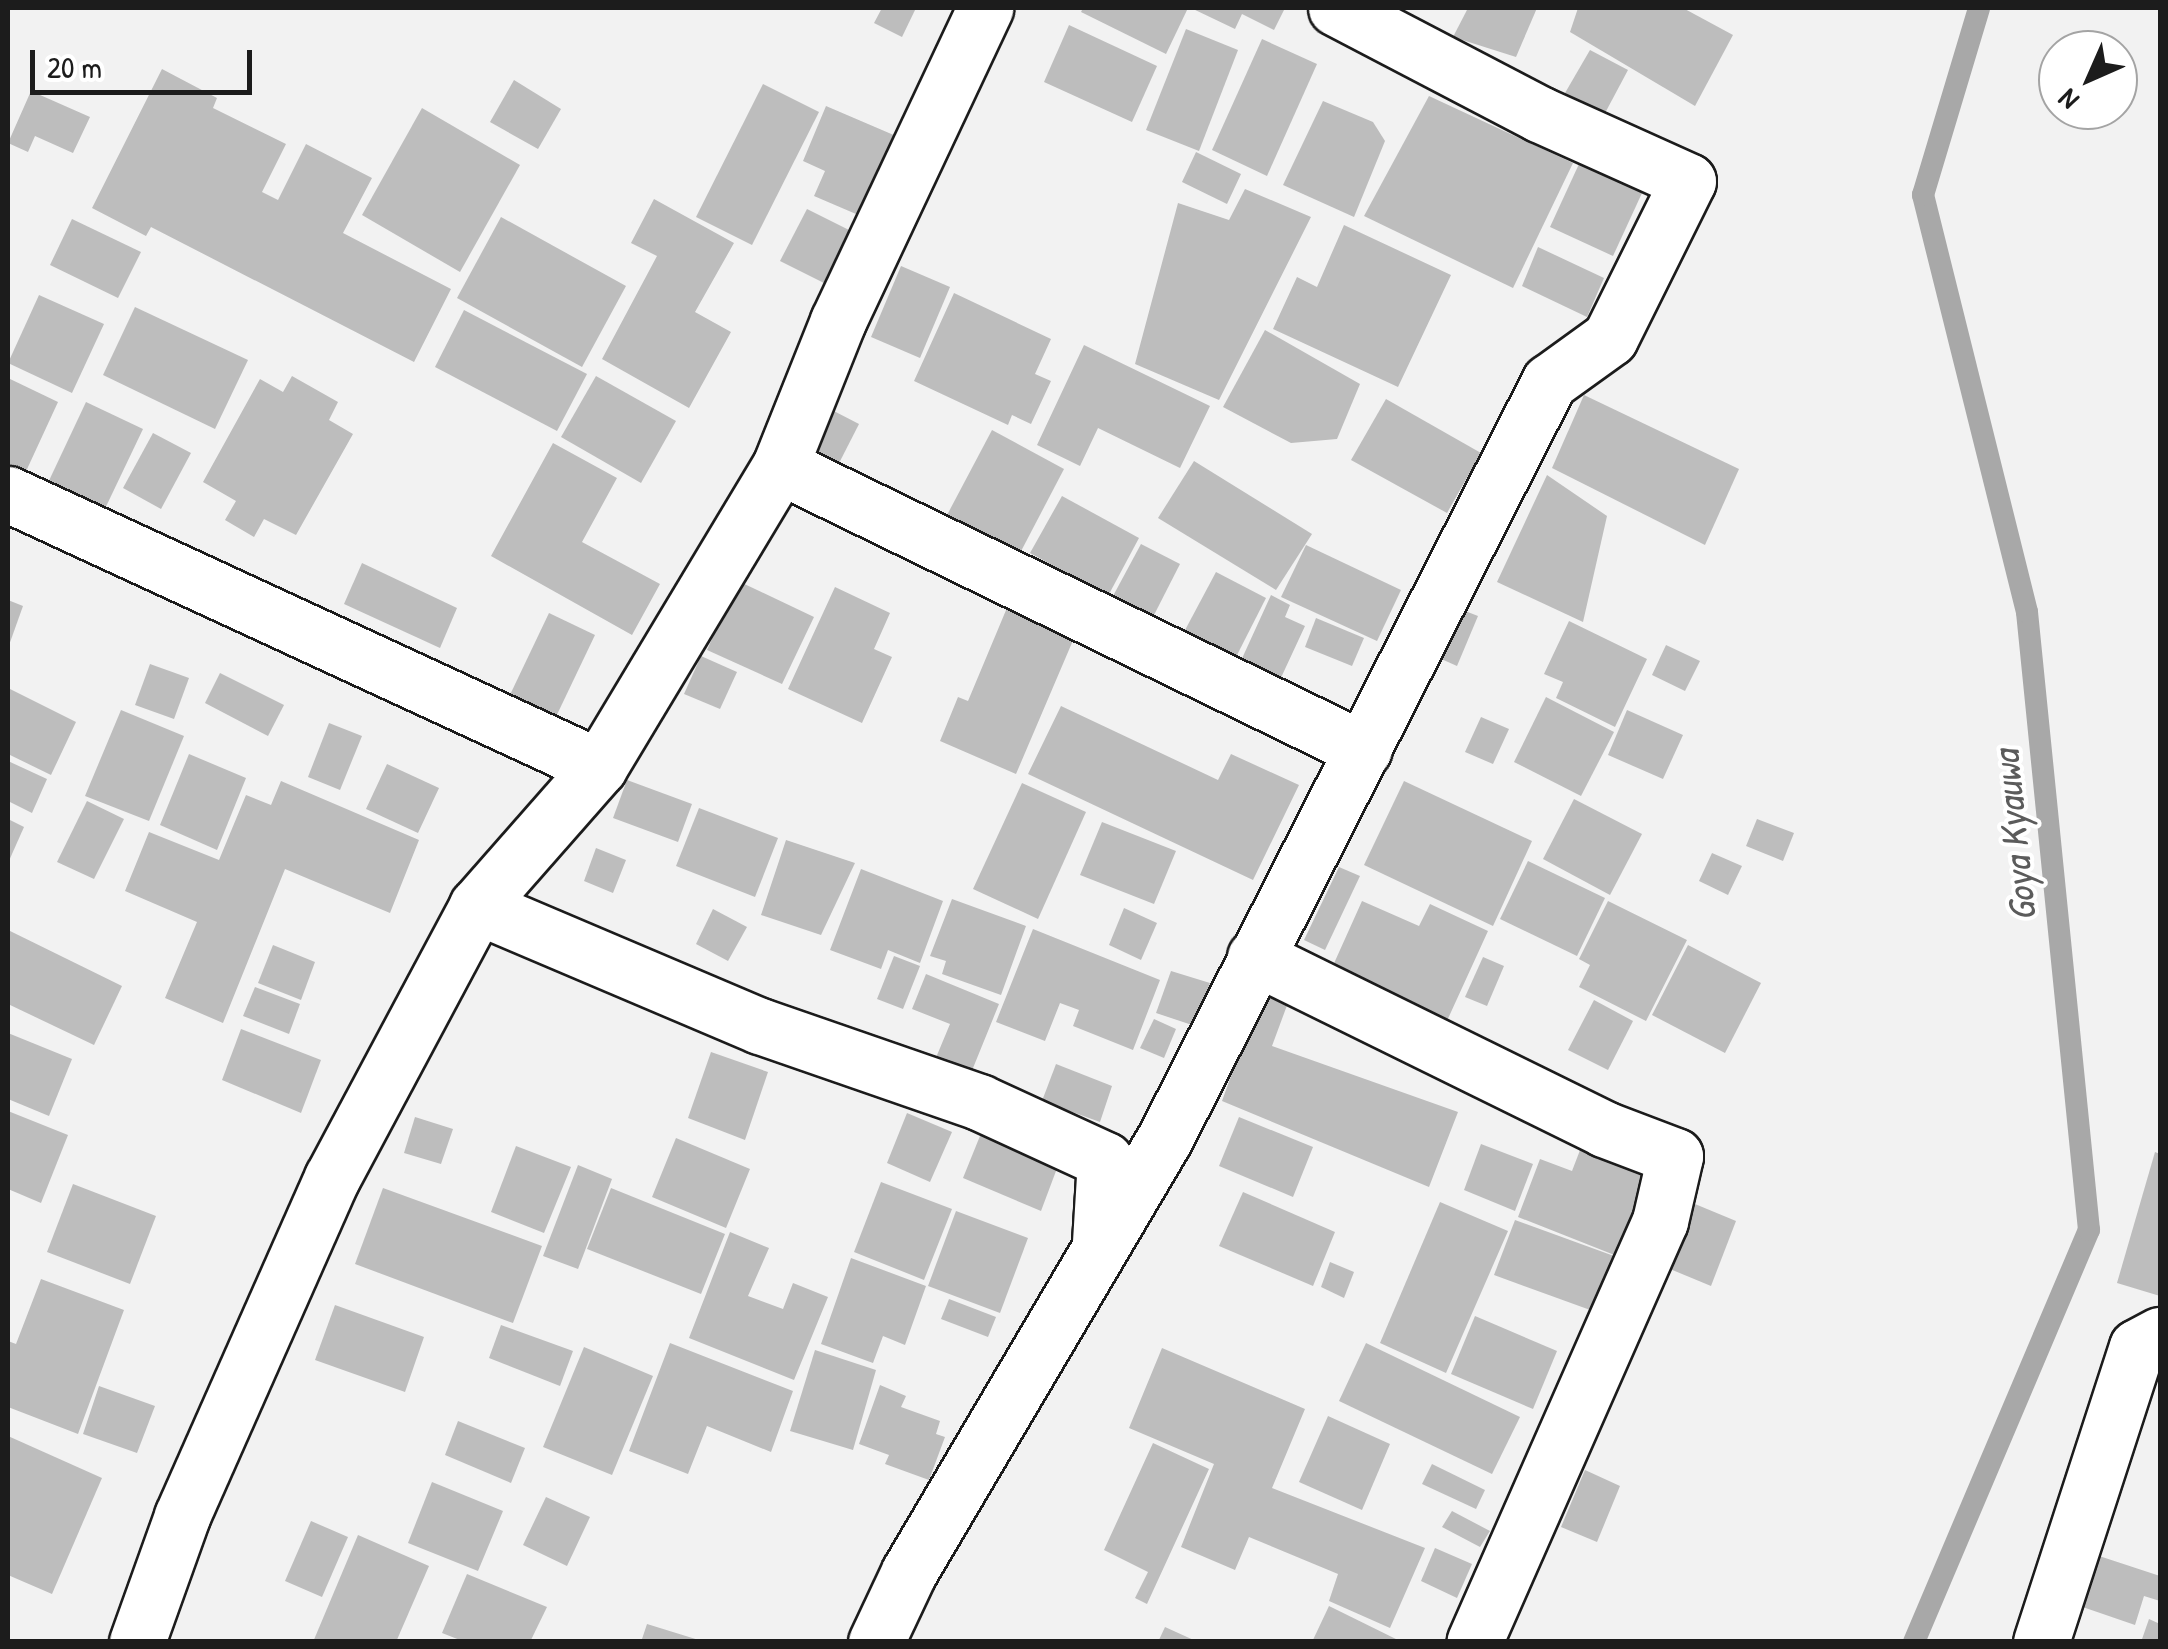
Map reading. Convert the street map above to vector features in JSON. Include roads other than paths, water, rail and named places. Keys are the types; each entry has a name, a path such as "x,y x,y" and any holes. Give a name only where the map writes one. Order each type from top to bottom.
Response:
{"street":[{"path":"137,1642 182,1516 332,1178 477,906 599,767 780,466 838,320 985,8"},
{"path":"876,1642 908,1572 1165,1138 1549,382 1610,338 1688,181 1539,114 1336,8"},
{"path":"780,466 1364,750"},
{"path":"8,494 599,767"},
{"path":"477,906 760,1026 980,1102 1105,1160 1100,1249"},
{"path":"1255,957 1604,1129 1675,1156 1660,1221 1474,1642"},
{"path":"2041,1642 2137,1347 2160,1336"}],"waterway":[{"name":"Goya Kyauwa","path":"1914,1642 2089,1230 2027,612 1923,195 1979,8"}]}
